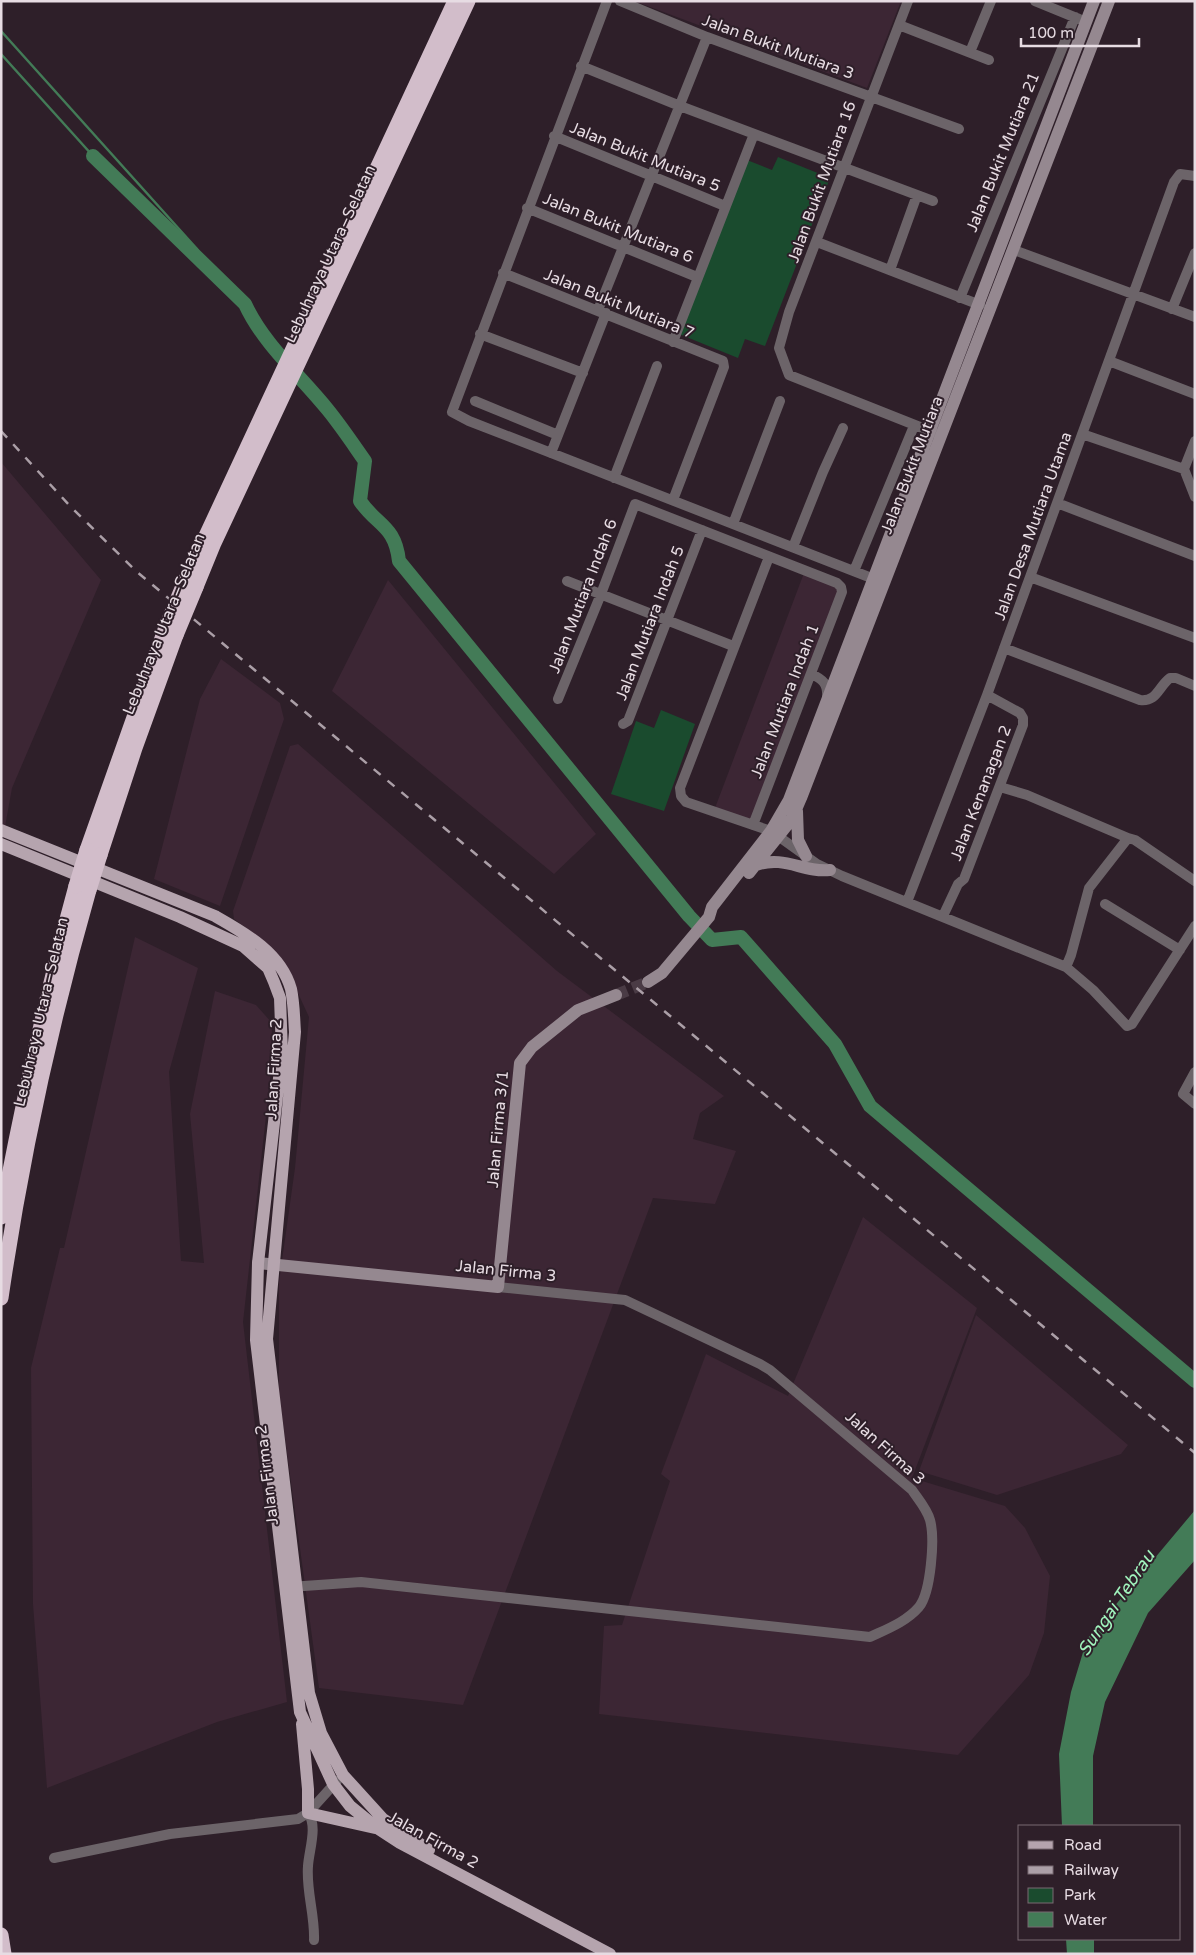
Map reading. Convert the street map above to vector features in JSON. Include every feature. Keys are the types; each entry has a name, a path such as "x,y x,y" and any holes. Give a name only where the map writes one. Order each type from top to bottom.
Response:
{"highway":[{"name":"Lebuhraya Utara–Selatan","path":"1,1217 41,1023 82,888 94,852 135,748 171,631 455,1"},
{"name":"Lebuhraya Utara–Selatan","path":"297,354 468,1"},
{"name":"Lebuhraya Utara–Selatan","path":"1,1298 10,1236 44,1063 82,888"},
{"path":"1,1159 30,1039 41,1023"},
{"path":"1,1935 4,1954"}],"main road":[{"name":"Jalan Firma 2","path":"1,830 215,916 247,934 277,963 291,990 295,1032 267,1339 291,1587 300,1712 333,1784 350,1806 377,1828 400,1843 476,1883"},
{"name":"Jalan Firma 2","path":"1,844 180,917 243,946 268,968 280,998 282,1052 258,1263 256,1340 291,1587 309,1693 321,1733 343,1774 383,1819 476,1883"},
{"path":"300,1712 308,1789 308,1813 377,1828"},
{"path":"476,1883 610,1954"}],"street":[{"path":"607,1 452,407 453,414 874,579 885,574 893,562"},
{"name":"Jalan Bukit Mutiara 3","path":"620,1 706,37 959,129"},
{"name":"Jalan Bukit Mutiara 16","path":"908,1 870,97 817,242 788,312 779,348 789,374 914,426"},
{"path":"970,52 991,1"},
{"path":"1035,1 1086,22"},
{"name":"Jalan Bukit Mutiara","path":"775,834 792,820 877,604 906,524 914,511 936,433 980,305 1094,1"},
{"name":"Jalan Bukit Mutiara","path":"709,917 719,912 756,864 775,834 843,664 874,579 1014,250 1043,173 1086,22 1109,1"},
{"name":"Jalan Bukit Mutiara 21","path":"960,298 1015,163 1086,22"},
{"path":"899,24 988,60"},
{"path":"551,453 583,374 623,248 706,37"},
{"path":"581,66 680,106 933,201"},
{"path":"673,342 754,134"},
{"name":"Jalan Bukit Mutiara 5","path":"554,136 651,178 725,206"},
{"path":"1015,163 1043,173"},
{"name":"Jalan Desa Mutiara Utama","path":"907,902 987,695 1177,177 1184,173 1195,176"},
{"path":"890,270 917,195"},
{"name":"Jalan Bukit Mutiara 6","path":"527,208 697,277"},
{"path":"1005,236 1009,247 1014,250 1195,318"},
{"path":"817,242 980,305"},
{"path":"996,260 1007,252 1014,250"},
{"path":"1172,309 1195,253"},
{"name":"Jalan Bukit Mutiara 7","path":"503,273 723,361 724,367 673,500"},
{"path":"480,334 583,374"},
{"path":"1109,361 1195,394"},
{"path":"614,478 657,366"},
{"path":"475,401 558,435"},
{"path":"733,524 780,401"},
{"path":"854,571 914,426 936,433"},
{"path":"794,547 823,472 843,428"},
{"path":"1082,434 1184,469"},
{"path":"1195,441 1184,469 1195,497"},
{"path":"1057,503 1195,556"},
{"name":"Jalan Mutiara Indah 6","path":"558,699 601,594 634,504 702,530"},
{"path":"702,530 769,557 733,646 680,788 681,796 686,802 775,834 830,870 1066,967 1093,990 1127,1026 1132,1024 1195,926"},
{"name":"Jalan Mutiara Indah 5","path":"623,724 628,721 702,530"},
{"name":"Jalan Mutiara Indah 1","path":"753,825 816,676 842,592 841,587 837,583 769,557"},
{"path":"1030,577 1195,638"},
{"path":"874,579 878,592 877,604"},
{"path":"567,581 733,646"},
{"path":"1004,648 1140,700 1148,701 1155,697 1170,678 1176,678 1195,686"},
{"path":"816,676 833,673 843,664"},
{"path":"816,676 827,689 826,704"},
{"name":"Jalan Kenanagan 2","path":"943,916 958,884 964,879 1023,725 1023,718 1020,713 987,695"},
{"path":"1000,786 1135,840 1195,880"},
{"path":"797,808 798,840 806,856"},
{"path":"648,982 662,973 709,917 712,907 775,834"},
{"path":"1066,967 1089,888 1128,838"},
{"path":"756,864 778,860 818,872 830,870"},
{"path":"1105,904 1180,950"},
{"name":"Jalan Firma 3/1","path":"498,1287 520,1063 532,1047 578,1010 616,995"},
{"path":"1195,1072 1183,1094 1195,1104"},
{"name":"Jalan Firma 3","path":"258,1263 625,1300 770,1370 912,1490 930,1520 931,1556 926,1591 920,1606 898,1624 870,1637 361,1582 291,1587"},
{"path":"54,1858 170,1834 290,1820 308,1813 343,1774"},
{"path":"308,1813 313,1826 307,1886 315,1923 314,1940"}],"shaded area":[{"path":"634,1 901,1 867,88"},
{"path":"1,462 101,580 12,788 1,849"},
{"path":"804,573 844,589 757,823 715,808"},
{"path":"388,580 596,834 554,874 332,691"},
{"path":"221,659 280,703 284,719 220,906 154,879 200,699"},
{"path":"298,744 557,971 724,1096 700,1113 693,1139 736,1151 715,1204 653,1198 463,1705 319,1688 279,1394 279,1282 295,1168 309,1017 284,963 258,937 234,919 233,911 290,746"},
{"path":"135,937 198,968 169,1072 181,1261 204,1263 190,1114 215,991 256,1005 272,1023 271,1071 243,1322 287,1702 217,1722 47,1788 33,1604 31,1368 60,1248 64,1248"},
{"path":"863,1217 977,1308 912,1478 1005,1506 1025,1528 1050,1576 1044,1633 1029,1675 958,1755 599,1714 604,1626 622,1625 670,1481 661,1474 706,1354 788,1396"},
{"path":"976,1315 1128,1445 1121,1454 997,1495 919,1471"}],"green space":[{"path":"778,157 830,178 765,346 745,339 738,358 679,334 747,160 772,170"},
{"path":"661,710 695,724 664,811 611,794 636,721 654,728"}],"water":[{"path":"1195,1510 1195,1560 1148,1613 1105,1702 1093,1756 1093,1825 1062,1825 1059,1754 1071,1692 1087,1639"},
{"path":"1066,1940 1094,1940 1094,1954 1067,1954"}],"waterway":[{"path":"1,31 197,249 207,268"},
{"path":"1,54 93,156"},
{"path":"93,156 245,304 262,333 328,410 365,461 360,501 394,540 399,561 689,916 712,940 741,937 835,1044 870,1106 1195,1381"}],"tunnel":[{"path":"616,995 648,982"}],"railway":[{"path":"1,431 70,506 137,572 1195,1453"}],"water label":[{"name":"Sungai Tebrau","path":"1116,1603"}]}
